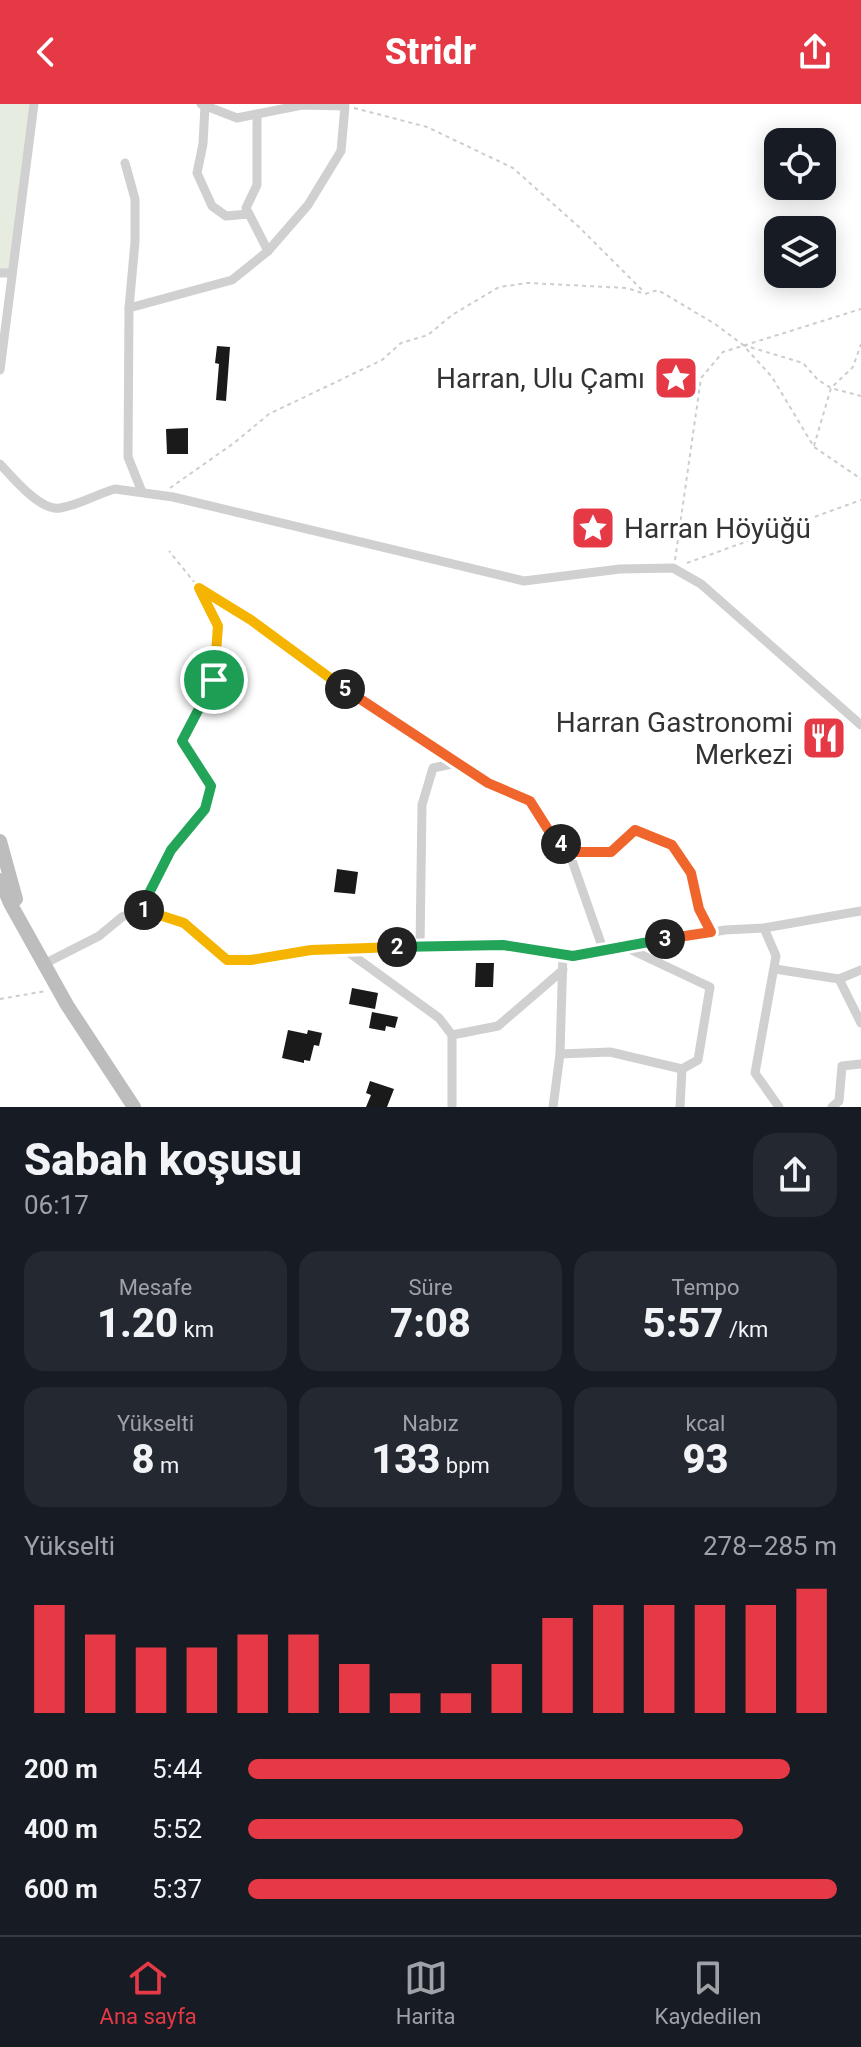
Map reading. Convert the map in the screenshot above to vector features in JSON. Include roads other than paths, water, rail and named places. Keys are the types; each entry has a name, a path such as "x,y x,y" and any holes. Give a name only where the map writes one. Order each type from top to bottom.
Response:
{"main road":[{"path":"0,841 33,944"},
{"path":"0,880 58,989 134,1107"}],"street":[{"path":"0,370 34,104"},
{"path":"129,308 232,280 268,251 308,205 341,151 345,106 302,105 237,118 203,105 203,144 197,173 212,206 226,216 249,214"},
{"path":"257,114 257,185 246,208 268,251"},
{"path":"125,163 135,199 129,308 128,457 142,492"},
{"path":"0,273 12,273"},
{"path":"0,464 51,509 115,489 142,492 524,581 620,569 673,568 701,584 861,725"},
{"path":"420,947 422,805 433,768 456,763 488,783 530,801 549,831 569,852 603,949"},
{"path":"569,852 611,852 635,830 672,845 691,873 699,909 711,932"},
{"path":"44,964 99,936 122,917 141,909 184,923 227,960 251,960 311,950 503,945 573,956 711,932 764,928 861,911"},
{"path":"764,928 776,956 755,1073 779,1107"},
{"path":"560,1054 610,1052 682,1069 698,1060 710,987 623,946"},
{"path":"344,949 439,1018 452,1035 452,1107"},
{"path":"553,1107 560,1054 563,954"},
{"path":"775,969 839,979 861,970"},
{"path":"452,1035 498,1026 563,970"},
{"path":"839,979 861,1023"},
{"path":"832,1107 839,1101 842,1066 861,1064"},
{"path":"680,1107 682,1069"}],"place":[{"name":"Harran, Ulu Çamı","path":"676,378"},
{"name":"Harran Höyüğü","path":"593,528"},
{"name":"Harran Gastronomi Merkezi","path":"824,738"}]}
